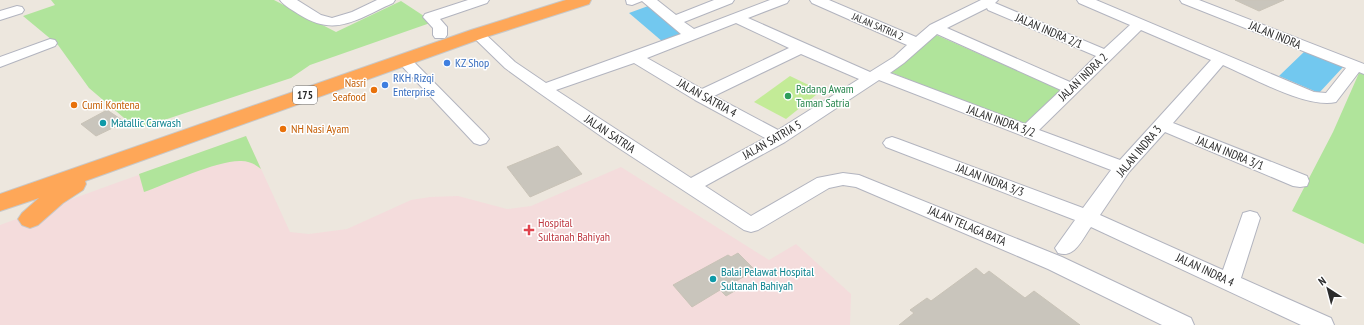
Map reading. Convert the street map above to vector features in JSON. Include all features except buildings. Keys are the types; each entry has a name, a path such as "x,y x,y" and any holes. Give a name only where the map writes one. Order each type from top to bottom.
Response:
{"highway":[{"name":"175","path":"0,203 27,187 435,26 549,0"},
{"name":"175","path":"0,189 27,187 108,165 477,34 583,0"},
{"path":"30,219 74,185 108,165"}],"street":[{"path":"287,0 323,21 333,22 347,18 388,0"},
{"path":"435,26 482,0"},
{"path":"648,0 692,35"},
{"path":"675,20 727,0"},
{"path":"544,89 635,57 782,0"},
{"name":"JALAN SATRIA 2","path":"817,0 916,43"},
{"path":"1084,0 1311,97 1322,99 1330,98 1360,68"},
{"name":"JALAN INDRA","path":"1187,0 1360,68"},
{"name":"JALAN SATRIA 5","path":"691,186 780,138 899,60 916,43 941,24 992,4"},
{"name":"JALAN INDRA 2/1","path":"992,4 1106,55"},
{"path":"0,16 17,10"},
{"name":"JALAN INDRA 3/2","path":"737,18 801,48 1028,131 1123,168"},
{"path":"941,24 1072,89"},
{"name":"JALAN INDRA 2","path":"1028,131 1139,24"},
{"name":"JALAN SATRIA","path":"477,34 510,65 544,89 614,137 751,225"},
{"path":"0,62 50,43"},
{"path":"701,96 801,48"},
{"name":"JALAN SATRIA 4","path":"635,57 701,96 780,138"},
{"name":"JALAN INDRA 3","path":"1065,248 1123,168 1220,59"},
{"path":"404,60 480,138"},
{"name":"JALAN INDRA 3/1","path":"1161,124 1300,181"},
{"name":"JALAN INDRA 3/3","path":"892,143 1087,217"},
{"name":"JALAN TELAGA BATA","path":"751,225 824,183 843,179 859,181 1055,263 1183,325"},
{"name":"JALAN INDRA 4","path":"1087,217 1230,281 1323,325"},
{"path":"1230,281 1250,218"}],"shaded area":[{"name":"Hospital Sultanah Bahiyah","path":"246,136 290,232 309,234 347,229 411,200 430,197 458,196 507,209 531,206 621,167 769,260 796,244 851,294 850,325 0,325 0,225"}],"green space":[{"path":"51,0 274,0 336,32 401,1 433,22 310,65 291,78 137,129 89,88 58,45 23,16 55,5"},
{"path":"934,34 1061,90 1025,126 885,70"},
{"path":"1359,73 1364,74 1364,244 1292,211 1333,132"},
{"name":"Padang Awam Taman Satria","path":"790,76 821,91 786,119 754,102"},
{"path":"246,136 261,169 254,164 241,161 219,164 144,192 139,174"}],"water":[{"path":"651,5 686,33 663,42 629,13"},
{"path":"1305,51 1344,66 1319,93 1279,76"}],"place":[{"name":"KZ Shop","path":"447,63"},
{"name":"RKH Rizqi Enterprise","path":"385,85"},
{"name":"Nasri Seafood","path":"374,90"},
{"name":"Padang Awam Taman Satria","path":"788,96"},
{"name":"Cumi Kontena","path":"74,105"},
{"name":"Matallic Carwash","path":"103,123"},
{"name":"NH Nasi Ayam","path":"283,129"},
{"name":"Hospital Sultanah Bahiyah","path":"529,230"},
{"name":"Balai Pelawat Hospital Sultanah Bahiyah","path":"713,279"}]}
